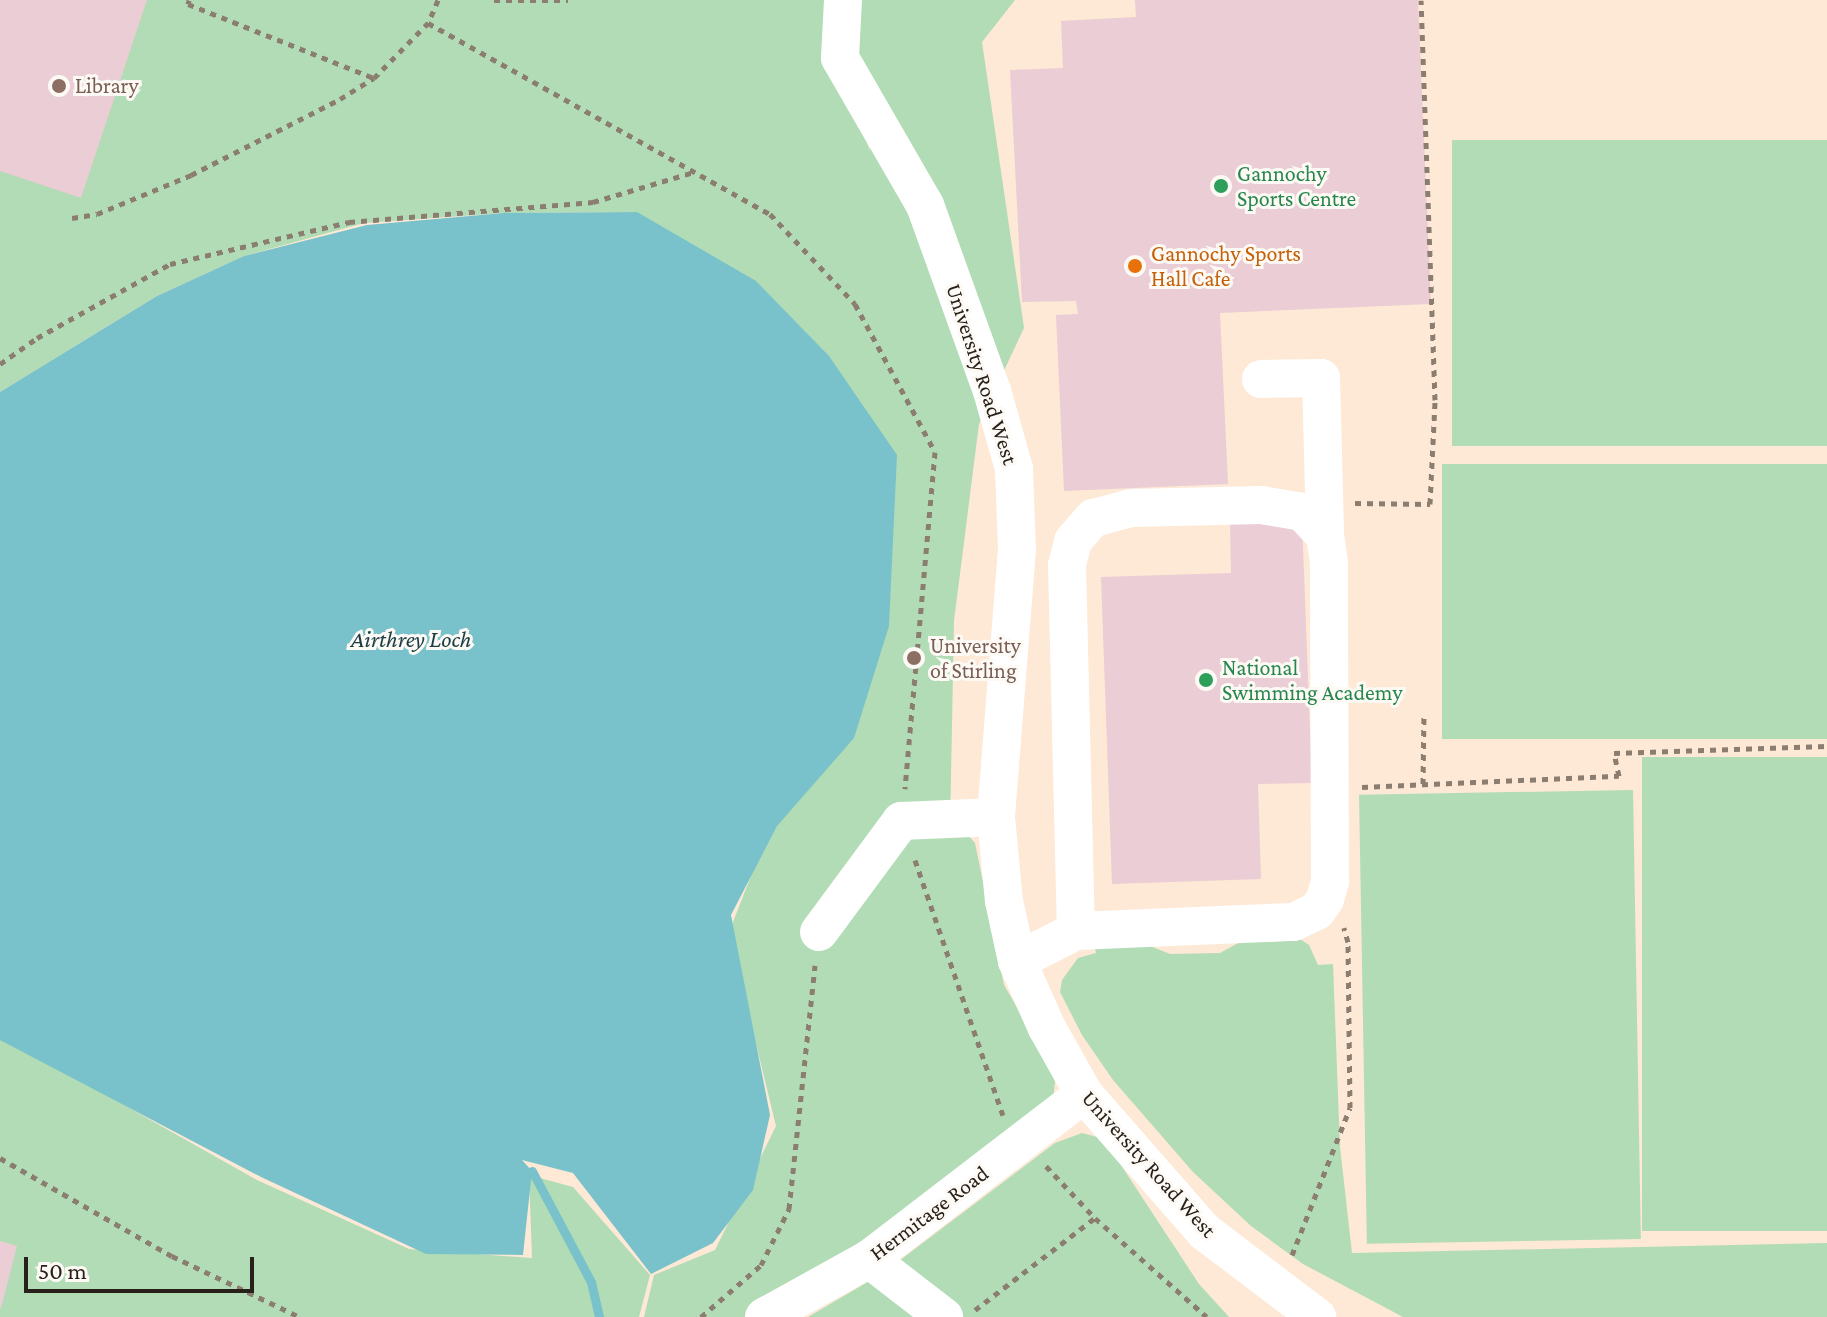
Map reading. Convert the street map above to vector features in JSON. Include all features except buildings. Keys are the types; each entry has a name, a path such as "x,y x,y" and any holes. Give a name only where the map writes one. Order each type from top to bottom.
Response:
{"lane":[{"name":"University Road West","path":"843,0 840,58 925,205 992,391 1014,469 1017,549 996,817 1004,901 1017,961 1047,1028 1084,1094 1205,1232 1317,1317"},
{"path":"1017,961 1076,931 1294,922 1317,911 1330,881 1329,563 1321,378 1261,379"},
{"path":"1076,931 1067,565 1073,541 1093,518 1110,512 1261,505 1303,512 1326,521"},
{"path":"819,932 901,821 996,817"},
{"name":"Hermitage Road","path":"764,1317 869,1259 1084,1094"},
{"path":"869,1259 944,1317"}],"path":[{"path":"189,0 188,4 374,78"},
{"path":"72,218 97,214 191,175 374,78 428,23 438,0"},
{"path":"494,0 568,0"},
{"path":"1326,521 1430,504 1435,400 1421,0"},
{"path":"428,23 770,214 855,304 935,452 901,821 1004,1118 1095,1218 1207,1317"},
{"path":"0,364 37,338 170,264 349,222 593,202 695,172"},
{"path":"1423,784 1424,716"},
{"path":"1329,788 1619,776 1614,753 1827,746"},
{"path":"1279,1288 1350,1108 1348,942 1330,881"},
{"path":"701,1317 761,1265 789,1209 819,932"},
{"path":"0,1158 172,1256 300,1317"},
{"path":"966,1317 1095,1218"}],"green space":[{"path":"0,0 854,0 840,58 870,152 851,41 860,0 1015,0 982,42 1024,328 979,424 954,621 950,829 967,834 975,843 1004,985 1048,1061 1055,1081 1053,1101 758,1317 644,1317 654,1275 715,1250 776,1126 729,932 766,838 637,212 504,213 364,223 244,256 157,296 0,392"},
{"path":"1452,140 1827,140 1827,446 1452,446"},
{"path":"1442,464 1827,464 1827,739 1442,739"},
{"path":"1642,757 1827,757 1827,1231 1642,1231"},
{"path":"1633,790 1641,1239 1367,1244 1359,795"},
{"path":"1300,939 1309,945 1318,965 1333,964 1340,1147 1352,1253 1827,1243 1827,1317 1403,1317 1303,1264 1251,1226 1193,1172 1113,1080 1082,1035 1060,992 1062,980 1078,958 1096,953 1094,944 1140,942 1170,954 1220,953 1244,940"},
{"path":"0,1035 257,1180 409,1249 532,1258 529,1175 573,1187 650,1275 639,1317 0,1317"},
{"path":"1082,1133 1097,1137 1113,1153 1199,1284 1229,1317 808,1317 883,1273 1055,1143"}],"water":[{"name":"Airthrey Loch","path":"637,212 756,281 829,356 897,455 889,626 854,738 777,826 731,915 770,1115 753,1190 713,1243 651,1274 573,1173 522,1160 532,1171 523,1255 426,1254 261,1177 0,1040 0,392 157,296 244,256 367,225 504,213"}],"waterway":[{"path":"532,1171 591,1282 599,1317"}],"place":[{"name":"Library","path":"59,86"},
{"name":"Gannochy Sports Centre","path":"1221,186"},
{"name":"Gannochy Sports Hall Cafe","path":"1135,266"},
{"name":"University of Stirling","path":"914,658"},
{"name":"National Swimming Academy","path":"1206,680"}]}
